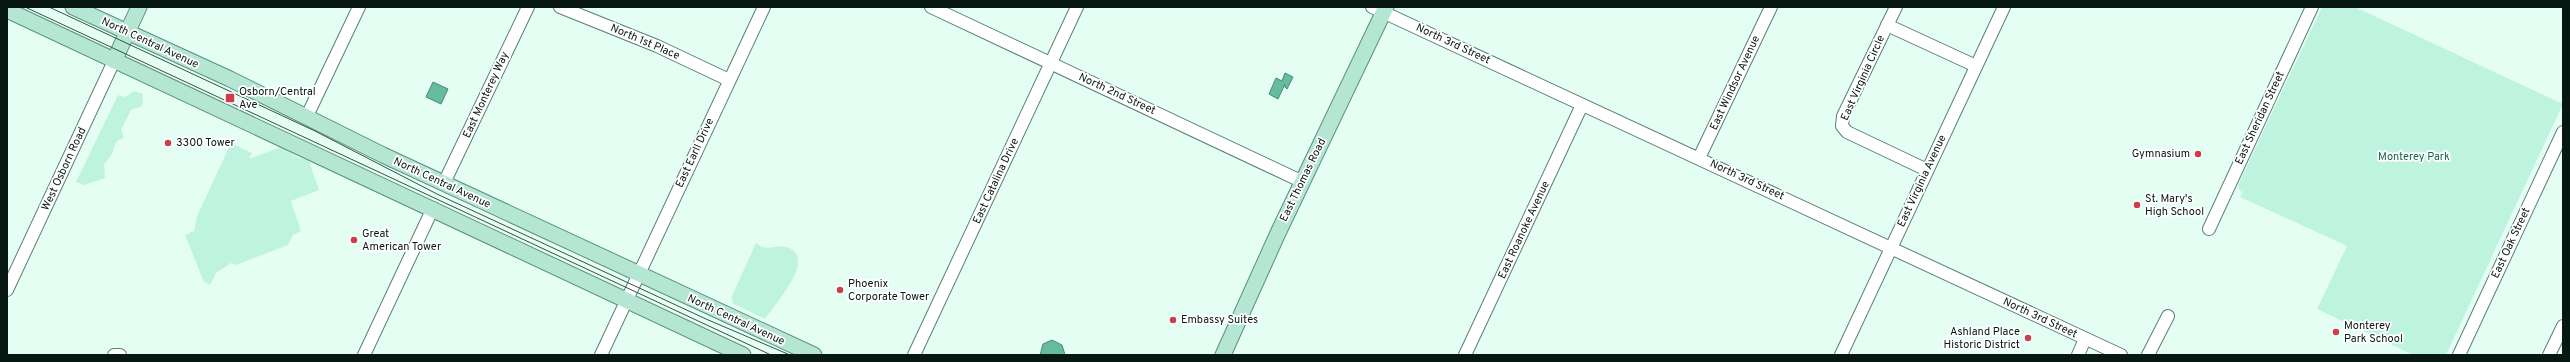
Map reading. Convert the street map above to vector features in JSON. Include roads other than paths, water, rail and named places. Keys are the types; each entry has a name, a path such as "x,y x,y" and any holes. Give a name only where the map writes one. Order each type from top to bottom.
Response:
{"main road":[{"name":"North Central Avenue","path":"73,7 307,116 444,183 814,355"},
{"name":"West Osborn Road","path":"114,61 139,7"},
{"name":"East Thomas Road","path":"1223,355 1381,9"},
{"path":"7,10 114,61 434,208 743,355"}],"street":[{"path":"307,116 359,7"},
{"name":"East Monterey Way","path":"444,183 528,7"},
{"name":"North 1st Place","path":"560,7 657,46 729,80"},
{"name":"East Earll Drive","path":"601,355 764,7"},
{"name":"North 2nd Street","path":"931,7 1051,62 1303,182"},
{"name":"East Catalina Drive","path":"914,355 1077,7"},
{"name":"East Windsor Avenue","path":"1699,158 1771,7"},
{"name":"East Virginia Circle","path":"1896,7 1843,116 1842,126 1847,132 1928,170"},
{"name":"East Virginia Avenue","path":"1841,355 2004,7"},
{"name":"East Sheridan Street","path":"2208,229 2312,7"},
{"name":"North 3rd Street","path":"1381,9 1582,105 2121,355"},
{"path":"1887,25 1976,66"},
{"name":"West Osborn Road","path":"7,290 114,61"},
{"name":"East Roanoke Avenue","path":"1464,355 1582,105"},
{"name":"East Oak Street","path":"2459,355 2563,132"},
{"path":"364,355 434,208"},
{"path":"2148,355 2168,316"},
{"path":"2549,355 2563,326"},
{"path":"2078,355 2085,339"},
{"path":"114,355 120,355"}],"tram line":[{"path":"25,7 771,355"},
{"path":"49,7 315,131 439,195 706,319 790,355"}],"place":[{"name":"Osborn/Central Ave","path":"230,98"},
{"name":"3300 Tower","path":"168,143"},
{"name":"Gymnasium","path":"2198,154"},
{"name":"St. Mary's High School","path":"2137,205"},
{"name":"Great American Tower","path":"354,240"},
{"name":"Phoenix Corporate Tower","path":"840,290"},
{"name":"Embassy Suites","path":"1173,320"},
{"name":"Monterey Park School","path":"2336,332"},
{"name":"Ashland Place Historic District","path":"2028,338"}],"park label":[{"name":"Monterey Park","path":"2414,157"}]}
